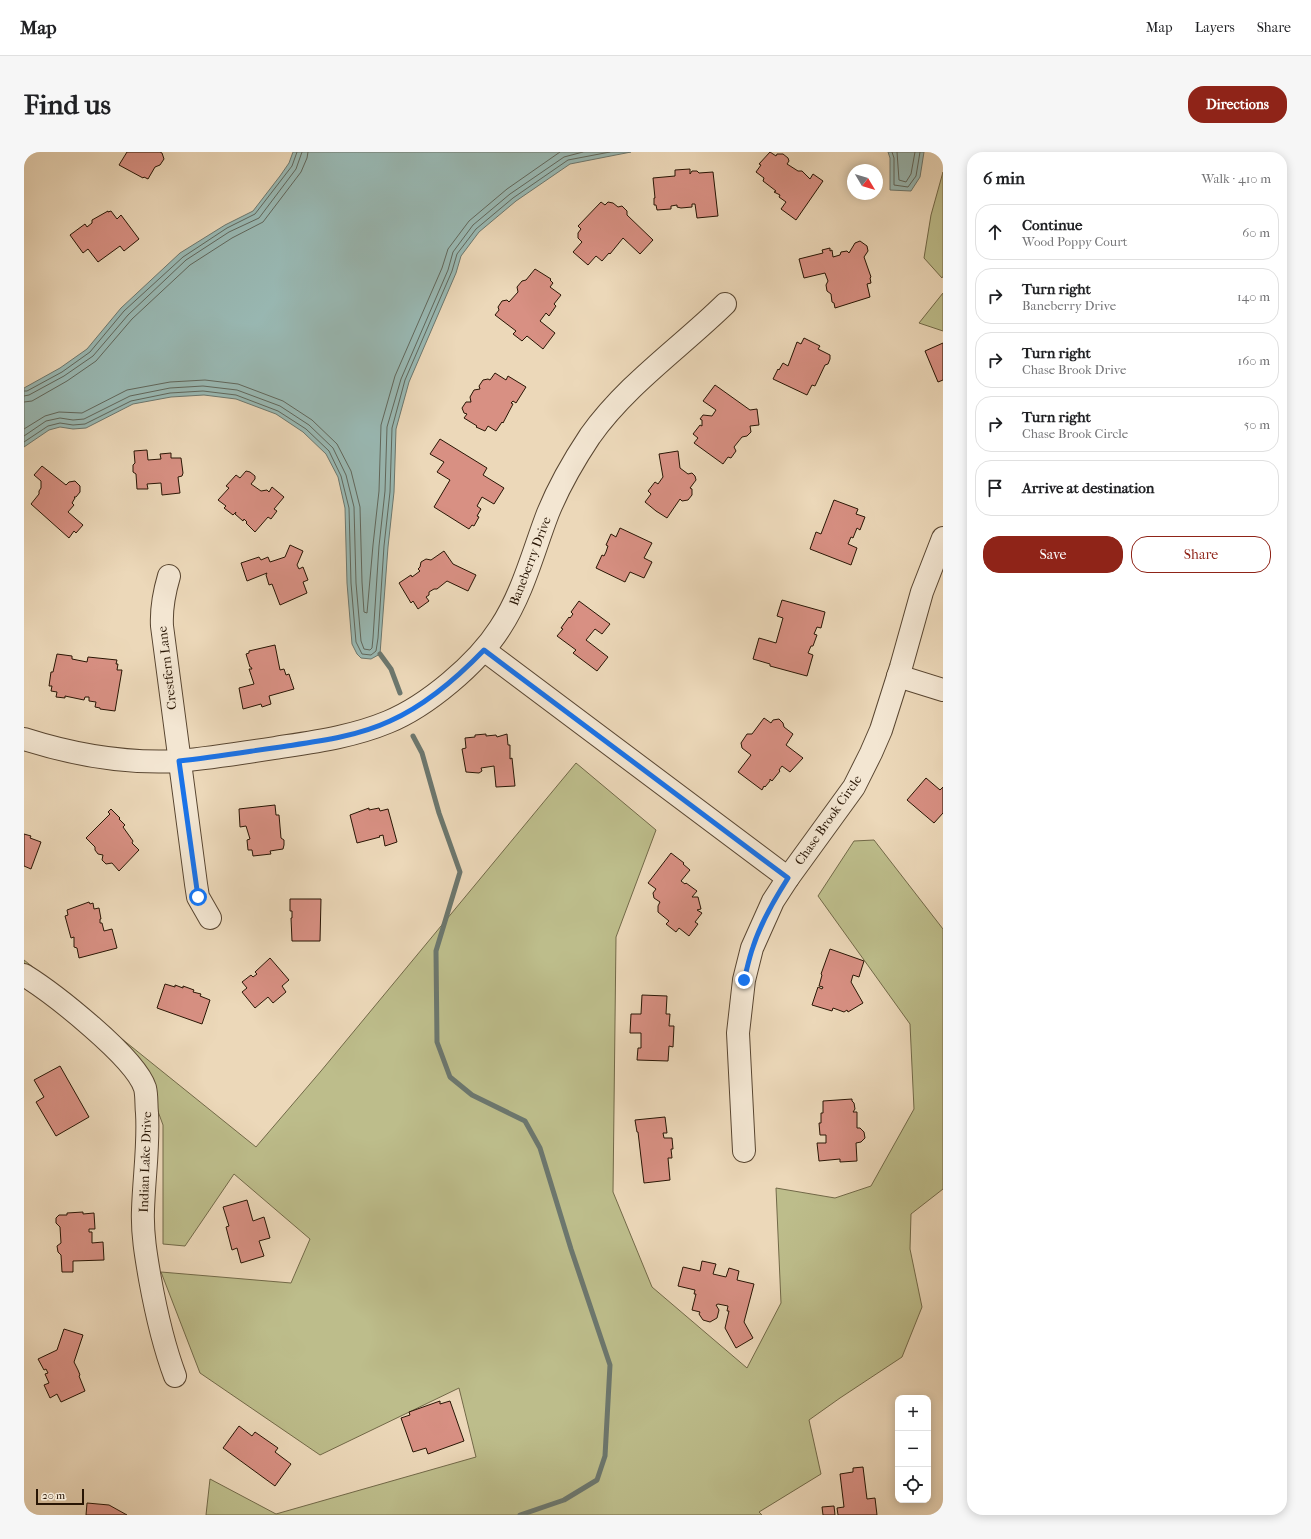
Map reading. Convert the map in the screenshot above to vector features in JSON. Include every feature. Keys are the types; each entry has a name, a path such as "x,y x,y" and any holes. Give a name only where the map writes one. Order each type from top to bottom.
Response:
{"street":[{"name":"Baneberry Drive","path":"24,739 90,756 132,760 179,761 302,744 353,734 374,728 397,718 428,698 463,671 484,650 510,612 525,579 546,519 561,484 590,436 606,415 632,387 725,304"},
{"name":"Chase Brook Circle","path":"744,1151 738,1033 744,980 752,948 773,901 854,787 881,730 922,592 943,538"},
{"name":"Crestfern Lane","path":"170,576 161,608 162,626 198,897 210,918"},
{"path":"484,650 788,878"},
{"path":"898,676 943,690"},
{"name":"Indian Lake Drive","path":"24,975 62,1002 108,1042 135,1070 145,1089 148,1138 143,1209 145,1248 156,1316 164,1348 175,1376"}],"green space":[{"path":"943,172 942,278 924,258 931,215"},
{"path":"943,293 943,331 919,323"},
{"path":"576,763 656,830 616,937 613,1192 652,1287 747,1368 781,1303 776,1188 835,1198 871,1186 914,1109 910,1024 818,896 854,841 874,840 943,929 943,1189 911,1214 910,1249 922,1307 902,1357 809,1420 821,1474 759,1512 762,1515 206,1515 210,1479 276,1514 476,1457 459,1388 320,1455 200,1373 161,1272 291,1283 310,1239 234,1174 185,1246 163,1244 163,1125 142,1068 24,969 24,960 256,1147 321,1071"}],"water":[{"path":"293,152 631,152 570,164 516,201 479,232 461,256 456,273 409,382 396,429 394,492 388,547 380,654 371,659 361,658 357,654 352,644 347,583 345,508 338,477 326,454 303,432 276,414 236,399 204,395 171,397 133,404 86,428 73,429 60,427 49,430 24,447 24,388 60,368 87,349 121,308 180,253 225,225 253,211 289,163"},
{"path":"888,152 924,152 920,177 911,191 890,190 890,158"}],"building":[{"path":"127,152 160,152 162,153 164,159 160,165 155,167 148,179 143,178 119,165"},
{"path":"770,152 776,156 777,154 783,154 788,158 789,161 787,164 798,171 802,171 810,179 813,174 823,181 796,220 781,209 786,202 779,197 780,195 774,192 776,191 763,181 764,178 756,172 761,165 759,164"},
{"path":"690,169 690,174 692,171 697,171 699,173 713,172 718,216 697,218 695,204 692,204 692,207 681,208 677,207 677,205 671,206 671,209 657,210 656,205 654,205 655,198 653,178 675,176 675,170"},
{"path":"601,202 605,205 608,202 613,203 618,207 622,206 627,211 627,215 653,240 640,254 623,238 602,261 596,256 588,265 573,252 582,242 578,238 578,233 581,229 578,226"},
{"path":"108,211 111,211 117,219 121,215 139,239 124,251 120,246 98,262 88,249 83,253 70,235 85,224 87,227 92,223 92,220"},
{"path":"860,241 867,246 868,251 864,257 871,277 871,283 867,284 870,297 835,308 834,303 832,302 831,294 827,291 826,285 828,281 825,273 804,278 799,259 823,253 822,250 830,248 830,251 832,250 833,257 840,255 841,252 847,251 849,253 855,243"},
{"path":"535,269 551,279 550,280 553,283 550,287 561,295 554,304 556,306 549,316 546,313 540,321 555,333 543,349 527,336 522,341 513,334 516,331 495,315 499,310 498,307 502,301 507,300 509,302 518,292 517,287 522,281 526,280"},
{"path":"804,338 820,346 818,349 830,355 828,364 825,365 815,386 812,385 807,395 773,379 783,363 788,366 797,342 801,344"},
{"path":"943,343 943,380 938,382 925,351"},
{"path":"495,373 506,380 508,376 526,387 516,403 513,401 511,403 513,404 503,423 502,422 496,431 488,426 485,431 476,427 477,426 464,418 467,414 464,413 462,408 466,402 471,402 470,397 474,390 480,389 479,386 483,380 490,380"},
{"path":"715,385 750,410 757,409 759,425 750,426 751,432 747,436 742,437 734,447 736,451 731,458 728,457 723,464 694,443 698,438 693,434 700,425 702,426 702,420 700,419 703,415 712,416 716,410 703,401"},
{"path":"440,439 487,468 483,475 504,488 494,504 482,497 477,506 481,509 477,516 479,517 474,526 472,525 469,529 434,507 450,480 437,472 444,462 430,454"},
{"path":"147,450 148,460 161,459 160,454 171,453 171,458 181,458 183,473 182,476 178,477 180,493 162,495 161,483 147,484 148,489 137,489 136,474 133,472 133,465 135,463 134,451"},
{"path":"678,451 680,468 688,474 692,473 696,480 690,488 692,489 692,495 688,500 682,501 680,499 667,518 645,502 651,494 648,491 655,482 658,484 663,477 659,454"},
{"path":"42,466 66,485 69,482 75,481 80,486 80,492 76,497 74,497 75,498 72,503 74,505 68,512 83,525 76,533 74,531 69,538 31,504 39,494 41,488 41,481 34,475"},
{"path":"246,471 255,476 255,479 251,484 261,491 267,490 269,492 272,487 284,497 274,509 277,511 271,519 268,517 255,532 244,519 243,521 235,514 236,512 233,515 224,508 226,506 218,500 229,488 226,486 236,475 240,478"},
{"path":"834,500 858,509 856,514 865,517 860,530 857,528 853,538 851,537 848,544 857,548 851,565 810,549 816,532 821,534"},
{"path":"620,528 652,543 644,558 652,562 644,578 630,572 625,582 596,568 602,555 604,556 606,552 608,546 606,545 611,534 616,537"},
{"path":"290,545 303,551 297,565 299,569 303,567 308,580 303,582 307,593 280,605 272,584 269,585 266,575 267,573 247,581 241,563 259,557 261,560 268,557 270,562 285,557"},
{"path":"444,551 453,564 476,575 468,591 447,581 437,589 429,592 429,595 426,597 429,601 418,609 413,601 411,603 399,583 411,575 412,577 420,571 418,569 421,562 426,559 431,560"},
{"path":"782,600 825,612 821,628 817,627 814,634 817,635 813,646 811,646 808,653 813,655 807,676 770,666 770,664 753,659 759,638 776,643 783,618 777,616"},
{"path":"579,601 610,624 602,634 595,629 586,640 608,657 597,671 573,653 576,650 557,636 563,629 561,628 569,617 570,618 573,614 571,612"},
{"path":"275,645 280,670 284,669 286,675 289,674 294,689 269,696 271,704 262,707 261,704 243,709 239,688 254,684 249,669 252,669 246,654 249,653 249,651"},
{"path":"57,654 72,656 72,659 87,662 88,657 117,660 117,670 122,670 115,711 95,707 96,702 89,701 89,697 85,697 84,700 65,696 65,698 56,697 57,692 51,691 52,686 49,686 51,672 53,672"},
{"path":"764,718 771,723 773,720 779,719 783,723 784,727 793,734 786,745 803,758 790,772 782,766 772,781 770,779 762,790 738,772 751,755 742,748 741,743 747,734 752,734"},
{"path":"486,734 486,736 496,735 497,737 507,734 508,745 510,745 510,759 512,758 515,786 496,787 494,766 481,768 482,771 479,773 466,772 462,749 466,748 465,738"},
{"path":"926,778 940,790 943,787 943,813 934,823 907,800"},
{"path":"275,805 276,815 279,815 281,838 284,840 283,849 270,851 271,854 253,856 252,850 248,850 247,840 250,839 246,826 240,827 239,809"},
{"path":"369,808 369,810 379,808 380,811 388,809 397,842 385,846 383,835 357,843 350,815"},
{"path":"111,809 125,825 123,827 133,841 132,843 139,850 119,871 112,863 106,864 102,860 103,855 98,854 95,847 86,838 110,814 108,812"},
{"path":"24,834 41,842 31,869 24,866"},
{"path":"671,853 684,863 683,864 690,870 681,881 697,891 692,897 698,897 701,909 697,910 702,913 695,922 698,924 689,936 679,928 676,932 666,924 669,921 658,912 660,902 654,898 653,893 656,889 648,883"},
{"path":"290,899 321,899 320,941 292,941 292,911 290,911"},
{"path":"89,902 90,904 93,903 94,909 99,908 101,919 100,923 102,923 104,931 112,929 117,948 79,958 77,948 74,947 74,937 71,938 65,916 68,915 67,910"},
{"path":"830,949 864,961 859,977 853,975 851,982 863,1003 848,1012 847,1010 844,1012 833,1008 832,1011 812,1005 818,987 822,989 823,987 819,986 821,974"},
{"path":"270,958 289,980 282,986 286,992 273,1003 268,997 255,1008 242,992 247,988 242,982 251,975 253,977 257,974 255,972"},
{"path":"165,984 183,988 183,986 194,990 193,992 201,994 200,996 210,1000 202,1024 157,1008"},
{"path":"642,995 667,996 666,1014 670,1014 669,1026 674,1026 673,1047 669,1046 668,1061 637,1060 638,1048 641,1048 641,1033 630,1033 631,1014 641,1014"},
{"path":"60,1066 89,1117 56,1136 36,1102 44,1097 34,1080"},
{"path":"852,1099 855,1109 853,1112 857,1112 857,1128 860,1128 864,1132 865,1138 861,1142 856,1143 857,1161 840,1162 840,1159 819,1161 817,1143 826,1143 826,1135 820,1135 819,1123 821,1123 821,1113 823,1113 823,1101"},
{"path":"665,1117 667,1133 663,1133 664,1138 672,1138 673,1149 671,1149 672,1158 668,1158 670,1180 644,1183 638,1132 635,1120"},
{"path":"247,1200 253,1221 264,1217 270,1238 259,1241 264,1256 241,1263 237,1248 232,1250 226,1227 229,1226 223,1207"},
{"path":"83,1212 83,1214 94,1213 95,1229 89,1229 89,1232 92,1232 92,1243 103,1242 104,1260 73,1261 73,1272 62,1272 61,1255 58,1252 57,1246 61,1243 60,1227 56,1223 56,1218 59,1215 67,1215 67,1213"},
{"path":"702,1261 716,1264 713,1274 726,1277 729,1268 739,1271 737,1280 754,1284 744,1322 753,1338 736,1348 725,1328 729,1311 727,1311 728,1306 716,1305 719,1310 717,1318 710,1322 703,1320 699,1314 700,1312 692,1310 696,1294 694,1294 695,1290 678,1286 683,1267 700,1271"},
{"path":"64,1329 83,1335 74,1362 85,1391 61,1402 57,1394 50,1398 44,1385 49,1383 45,1374 48,1373 46,1369 44,1370 38,1359 57,1350"},
{"path":"440,1401 440,1404 450,1401 464,1441 428,1454 426,1448 413,1452 401,1418 410,1415 409,1412"},
{"path":"239,1426 252,1436 255,1432 278,1448 275,1452 291,1464 275,1486 223,1448"},
{"path":"863,1467 867,1499 875,1498 877,1515 838,1515 837,1508 844,1507 840,1474 853,1472 853,1468"},
{"path":"87,1503 109,1505 127,1515 86,1515"},
{"path":"834,1506 835,1515 823,1515 822,1507"}],"waterway":[{"path":"380,654 391,669 400,693"},
{"path":"413,736 422,753 439,813 460,872 436,951 437,1042 450,1077 472,1095 525,1121 540,1148 571,1249 610,1365 605,1456 597,1480 564,1500 520,1515"}],"route":[{"path":"198,897 179,761 302,744 353,734 374,728 403,714 428,698 463,671 484,650 788,878 773,901 758,932 752,948 744,980"}]}
